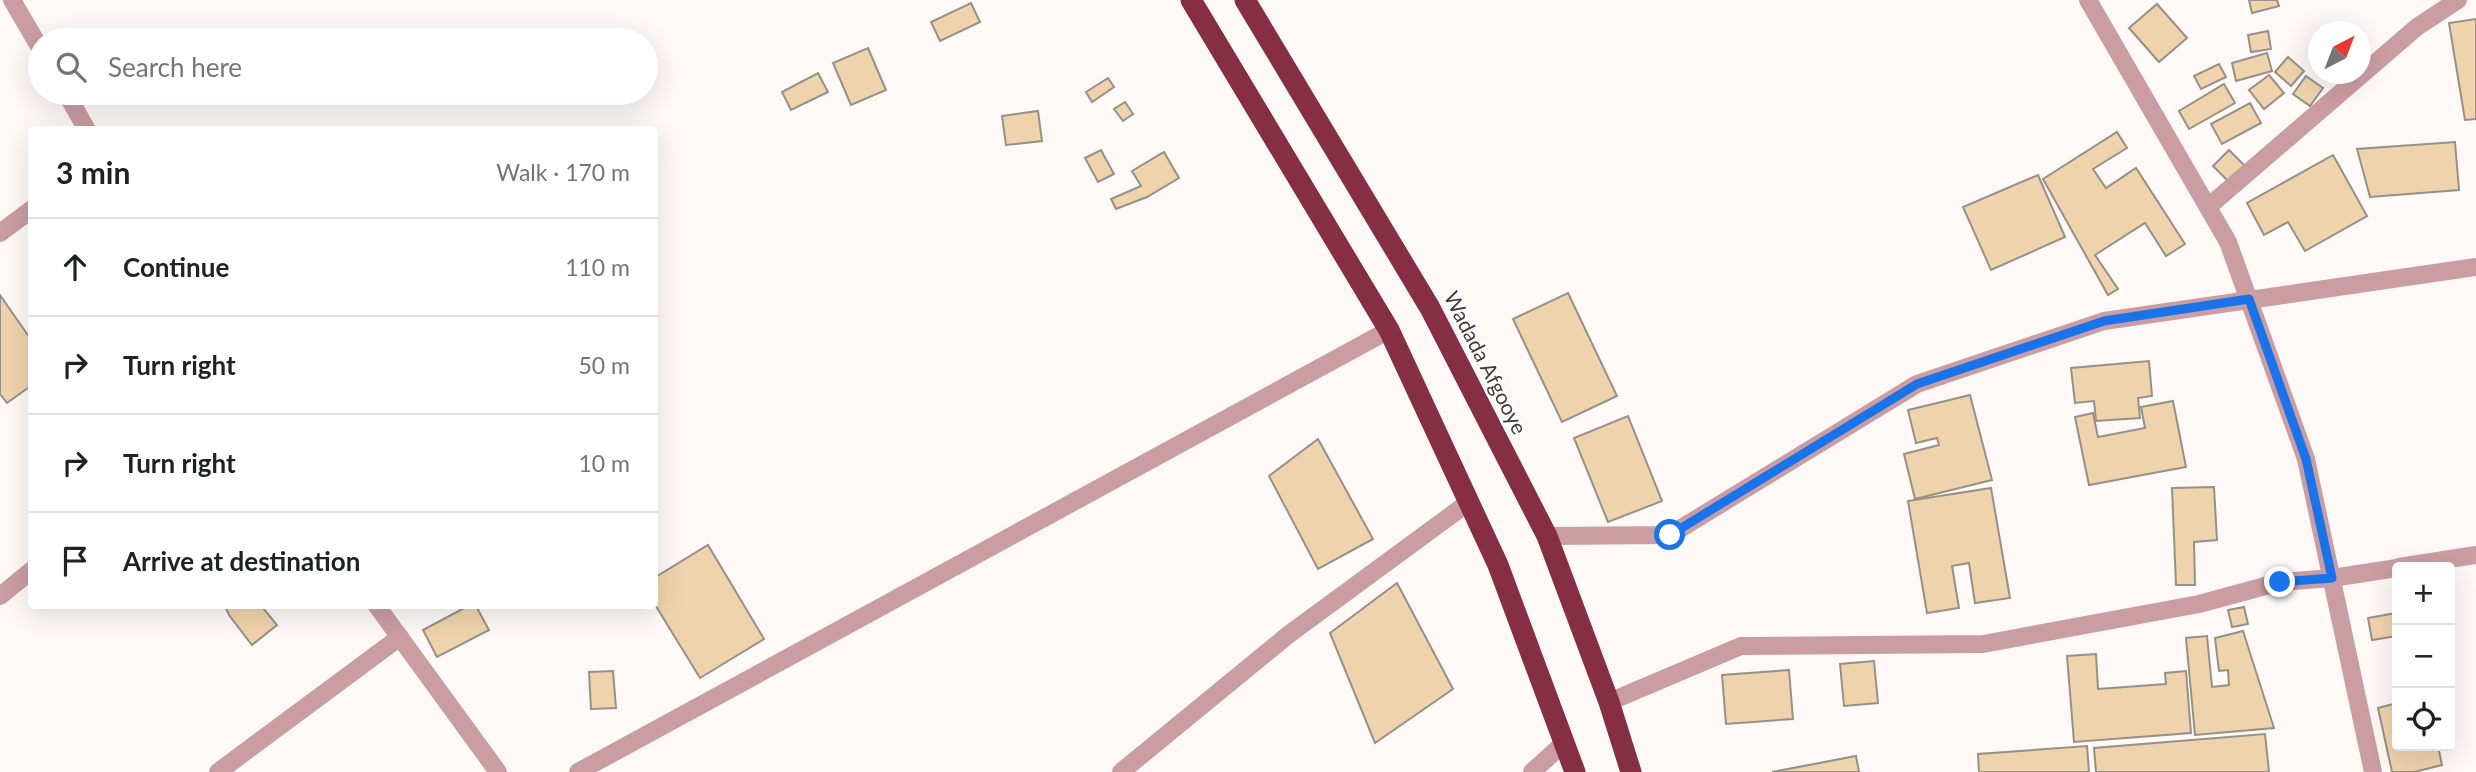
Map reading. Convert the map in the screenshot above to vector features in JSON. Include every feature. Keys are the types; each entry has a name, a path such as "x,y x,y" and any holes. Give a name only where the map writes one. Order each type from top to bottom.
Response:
{"highway":[{"path":"1191,0 1388,330 1498,565 1574,772"},
{"name":"Wadada Afgooye","path":"1245,0 1430,308 1547,536 1609,702 1631,772"}],"street":[{"path":"2088,0 2228,242 2306,459 2373,772"},
{"path":"2208,207 2417,27 2458,0"},
{"path":"11,4 28,30"},
{"path":"73,105 86,126"},
{"path":"0,233 28,212"},
{"path":"1547,536 1670,535 1917,384 2104,321 2476,267"},
{"path":"578,772 1388,330"},
{"path":"1121,772 1288,635 1468,502"},
{"path":"2430,562 2476,555"},
{"path":"1609,702 1741,646 1983,644 2199,604 2280,582 2332,578 2392,568"},
{"path":"0,596 28,573"},
{"path":"379,609 498,772"},
{"path":"218,772 400,637"},
{"path":"1532,772 1565,742"}],"building":[{"path":"2249,0 2277,0 2279,6 2252,13"},
{"path":"971,3 980,22 940,41 931,22"},
{"path":"2157,4 2187,38 2159,62 2129,28"},
{"path":"2476,19 2476,119 2465,120 2449,23"},
{"path":"2268,31 2271,49 2251,52 2248,35"},
{"path":"868,48 886,90 851,105 833,63"},
{"path":"2267,53 2272,71 2236,81 2232,63"},
{"path":"2288,57 2304,71 2291,86 2275,72"},
{"path":"2219,64 2226,77 2201,89 2194,76"},
{"path":"818,73 828,92 791,110 782,92"},
{"path":"2269,75 2284,93 2264,109 2249,90"},
{"path":"2306,76 2308,84 2317,84 2323,88 2310,106 2293,94"},
{"path":"1108,78 1114,87 1092,102 1086,92"},
{"path":"2224,84 2235,103 2189,129 2179,111"},
{"path":"1125,102 1133,114 1123,121 1114,109"},
{"path":"2250,103 2261,123 2222,144 2211,124"},
{"path":"1038,111 1042,141 1006,145 1002,116"},
{"path":"2117,132 2127,148 2093,169 2106,188 2136,168 2185,244 2166,256 2145,223 2095,255 2118,289 2108,295 2043,179"},
{"path":"2455,142 2459,190 2370,197 2357,149"},
{"path":"1101,150 1114,174 1098,182 1085,158"},
{"path":"2229,150 2245,166 2229,182 2213,166"},
{"path":"1164,152 1179,178 1147,197 1116,209 1111,199 1141,186 1132,171"},
{"path":"2333,155 2367,216 2305,251 2288,222 2264,235 2247,203"},
{"path":"2038,175 2065,237 1991,270 1963,207"},
{"path":"1568,293 1617,396 1562,422 1513,319"},
{"path":"0,295 28,335 28,388 7,403 0,394"},
{"path":"2149,361 2152,396 2138,398 2140,418 2096,421 2094,401 2075,403 2071,368"},
{"path":"1970,395 1992,480 1915,499 1904,454 1939,445 1937,438 1916,443 1908,410"},
{"path":"2173,401 2186,467 2089,485 2075,417 2093,413 2098,437 2145,428 2141,407"},
{"path":"1628,416 1662,501 1608,522 1574,438"},
{"path":"1318,439 1373,539 1318,569 1269,476"},
{"path":"2214,487 2217,540 2194,542 2195,585 2176,585 2172,488"},
{"path":"1991,488 2010,598 1975,603 1969,563 1952,566 1959,608 1927,613 1908,501"},
{"path":"708,545 764,639 700,678 658,609 658,576"},
{"path":"1397,583 1453,689 1375,743 1330,633"},
{"path":"2244,607 2248,624 2232,627 2228,610"},
{"path":"226,609 264,609 277,625 252,645"},
{"path":"462,609 478,609 489,630 437,657 423,630"},
{"path":"2392,614 2392,637 2372,640 2368,618"},
{"path":"2243,631 2274,728 2195,735 2186,638 2207,636 2212,687 2229,685 2228,670 2219,671 2215,638"},
{"path":"2096,654 2098,689 2166,684 2165,673 2186,671 2191,733 2074,742 2067,656"},
{"path":"1874,661 1878,703 1844,706 1840,664"},
{"path":"1789,670 1793,719 1726,724 1722,675"},
{"path":"613,671 616,708 591,709 589,672"},
{"path":"2392,704 2392,751 2439,751 2442,765 2414,772 2392,772 2378,708"},
{"path":"2265,734 2269,772 2096,772 2094,748"},
{"path":"2087,746 2089,772 1979,772 1978,754"},
{"path":"1856,756 1859,772 1772,772"}],"route":[{"path":"1670,535 1917,384 2104,321 2249,299 2306,459 2332,578 2280,582"}]}
